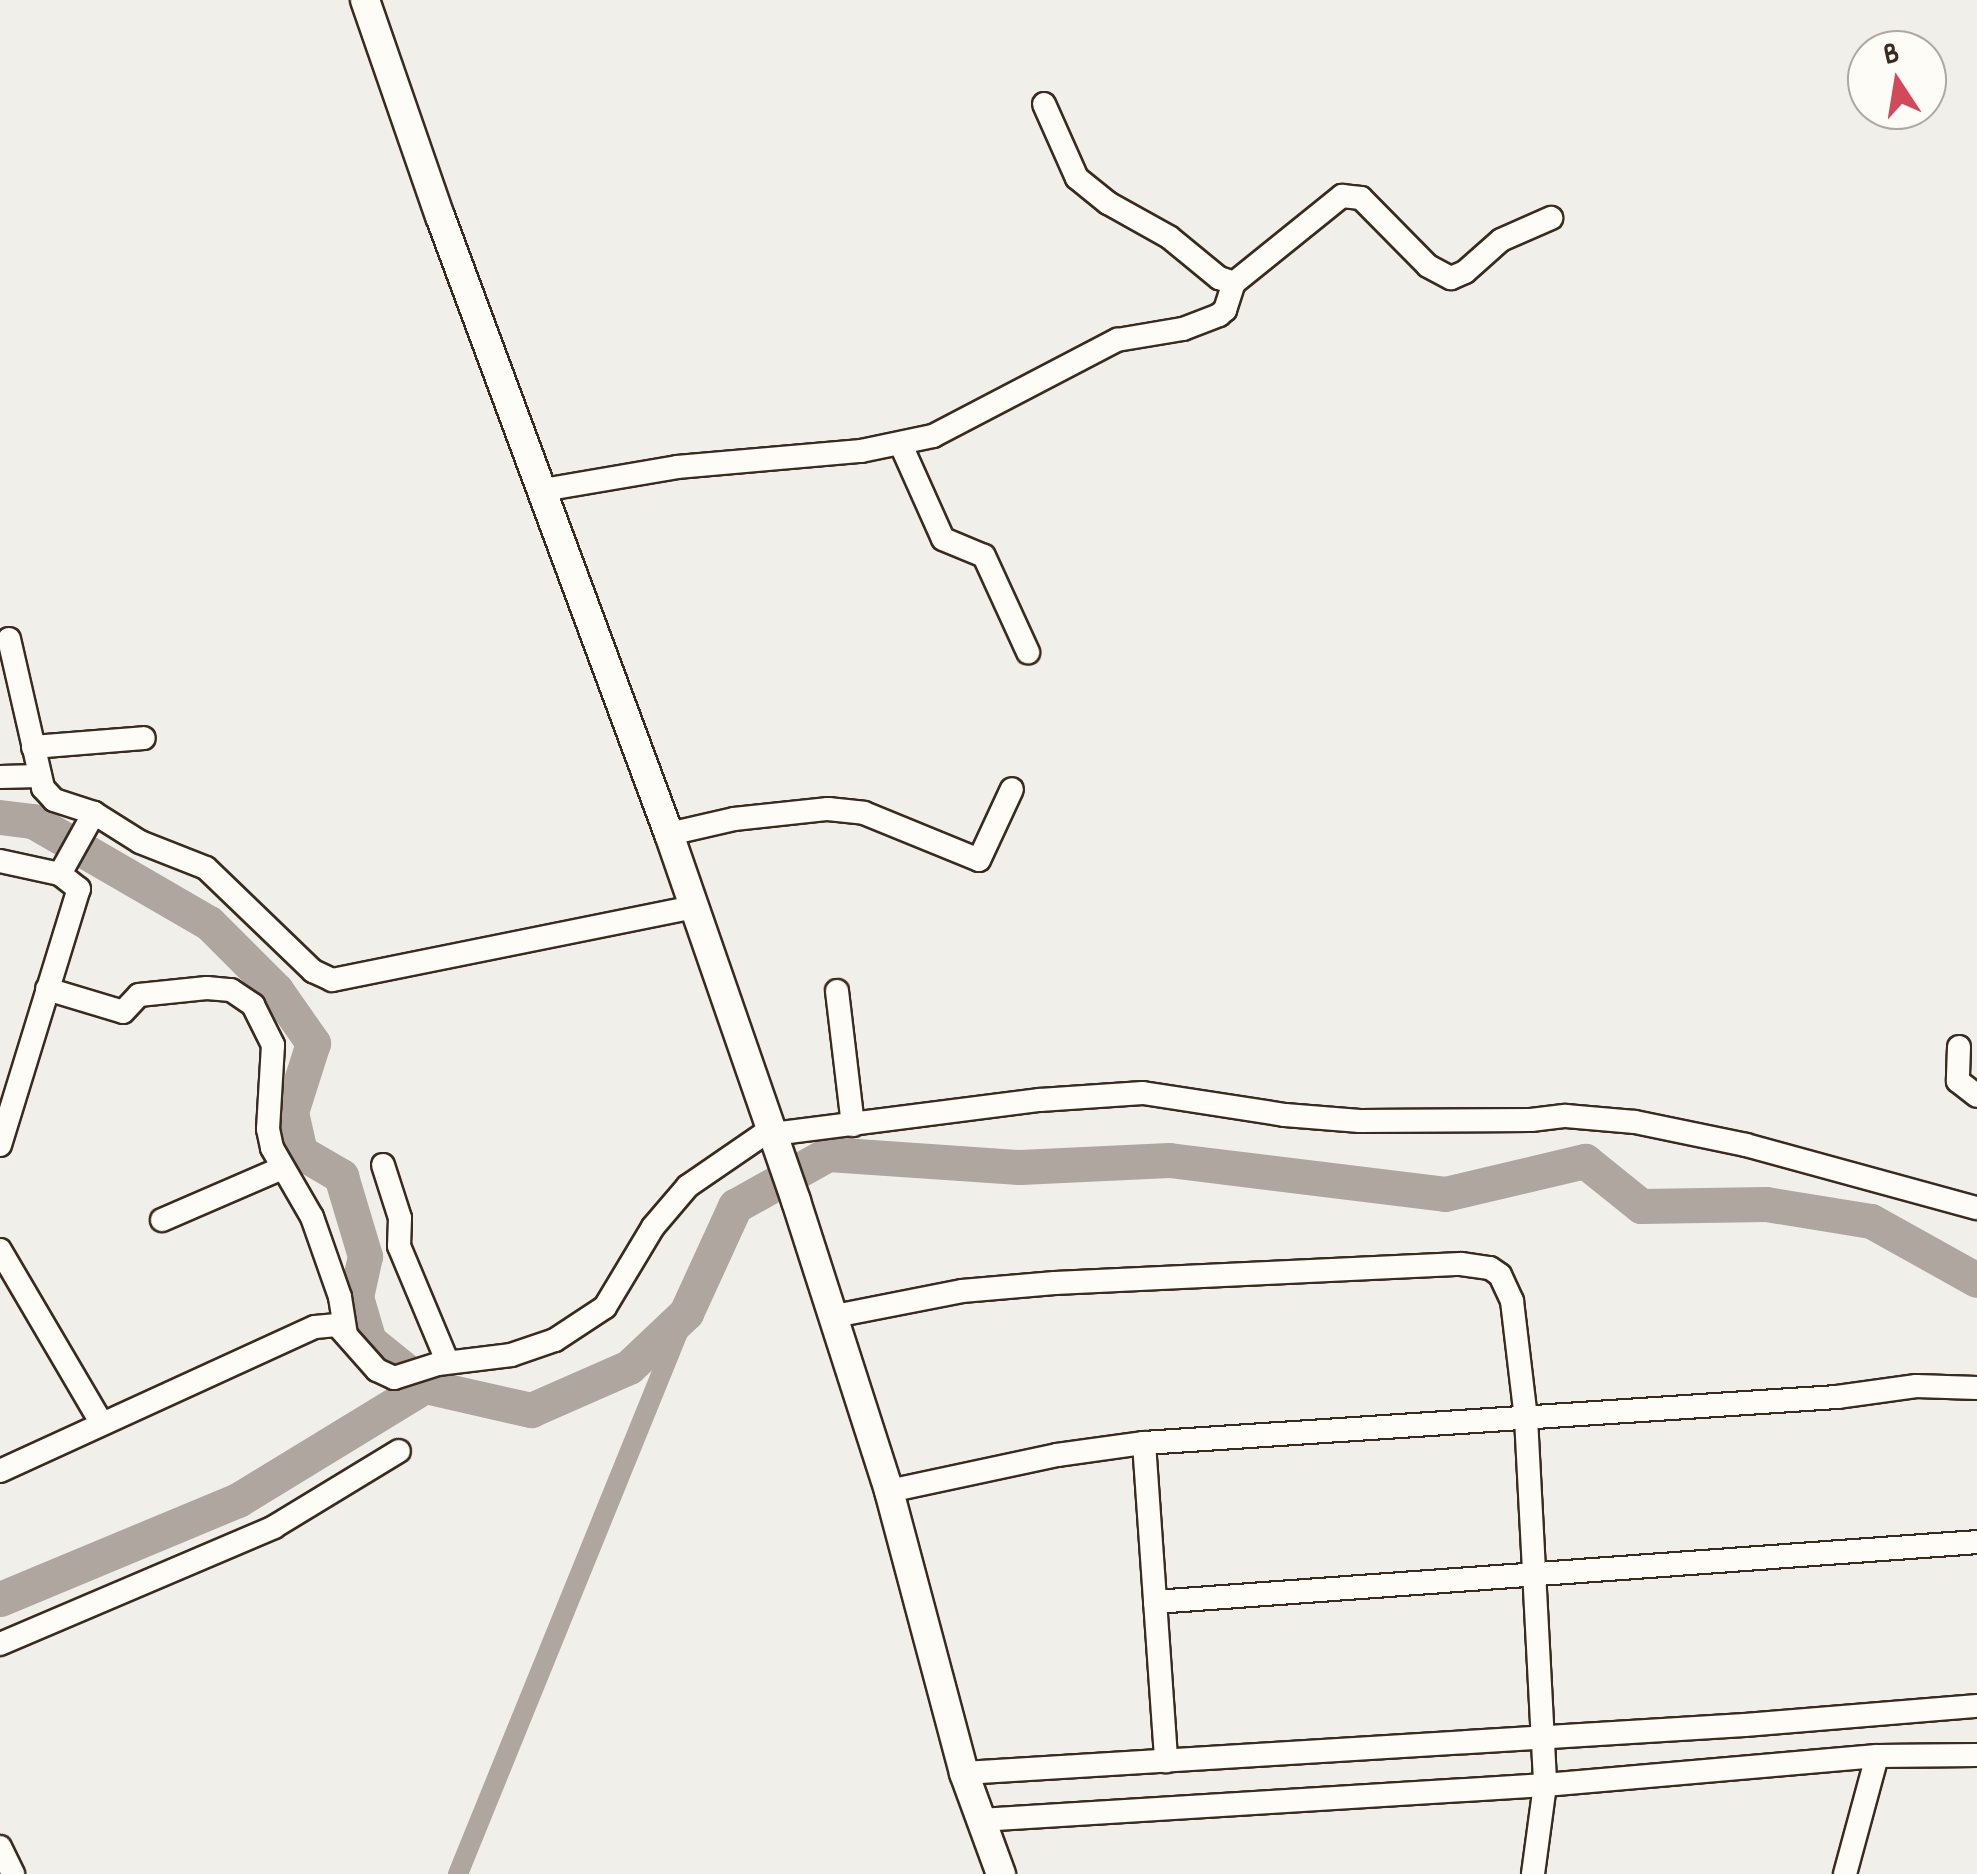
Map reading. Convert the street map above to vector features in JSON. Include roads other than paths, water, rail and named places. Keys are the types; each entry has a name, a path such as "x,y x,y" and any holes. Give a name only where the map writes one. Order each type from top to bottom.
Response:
{"street":[{"path":"365,0 669,834 796,1201 888,1491 964,1773 1001,1874"},
{"path":"1044,104 1077,178 1108,203 1169,237 1219,278 1234,283"},
{"path":"543,490 677,467 901,445 986,410 1117,340 1183,329 1219,315 1226,310 1234,283 1348,195 1361,198 1428,266 1451,278 1501,240 1551,218"},
{"path":"901,445 943,539 984,556 1028,652"},
{"path":"8,638 43,788 54,800 140,842 206,868 313,971 332,980 694,907"},
{"path":"34,746 144,738"},
{"path":"0,777 40,776"},
{"path":"669,834 766,814 828,809 864,813 978,860 1012,789"},
{"path":"64,866 91,818"},
{"path":"0,861 64,866"},
{"path":"0,1145 80,889 64,866"},
{"path":"47,989 122,1012 139,994 207,988 244,996 262,1017 273,1044 268,1129 282,1168 312,1217 340,1297 346,1332"},
{"path":"837,991 854,1125"},
{"path":"1958,1047 1958,1081 1966,1092 1977,1096"},
{"path":"0,1471 315,1327 336,1325 346,1332 387,1378 435,1365 511,1355 555,1340 605,1307 653,1228 688,1186 773,1135 1040,1100 1143,1092 1284,1114 1360,1121 1531,1120 1566,1116 1685,1131 1846,1169 1977,1208"},
{"path":"383,1164 400,1218 398,1246 435,1365"},
{"path":"162,1220 282,1168"},
{"path":"0,1250 100,1422"},
{"path":"834,1316 962,1291 1022,1286 1476,1265 1490,1268 1508,1286 1526,1418 1545,1785 1533,1874"},
{"path":"888,1491 1056,1455 1144,1443 1836,1398 1916,1386 1977,1388"},
{"path":"1144,1443 1166,1761"},
{"path":"0,1644 274,1527 400,1452"},
{"path":"1156,1602 1532,1578 1977,1542"},
{"path":"964,1773 1977,1706"},
{"path":"980,1820 1545,1785 1877,1756 1977,1756"},
{"path":"1846,1874 1877,1756"},
{"path":"0,1847 13,1874"}],"waterway":[{"path":"0,817 33,821 209,923 276,990 313,1043 291,1112 300,1152 341,1176 365,1256 356,1297 369,1341 425,1386 531,1410 629,1367 686,1313 735,1206 828,1154 1020,1167 1169,1160 1445,1194 1585,1161 1641,1206 1766,1204 1871,1221 1977,1280"},
{"path":"458,1874 686,1313"},
{"path":"0,1599 238,1500 425,1386"}]}
